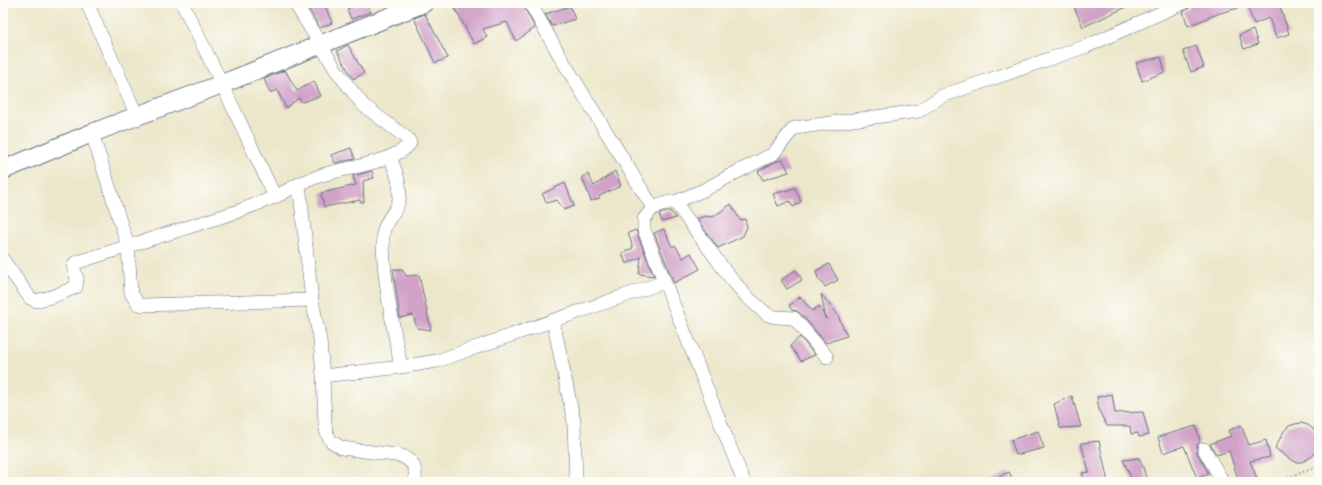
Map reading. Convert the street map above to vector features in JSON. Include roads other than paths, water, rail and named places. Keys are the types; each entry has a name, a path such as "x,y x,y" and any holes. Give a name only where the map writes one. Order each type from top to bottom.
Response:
{"street":[{"path":"87,3 137,116"},
{"path":"182,3 275,197"},
{"path":"3,260 30,298 36,301 60,294 76,287 77,279 73,266 75,263 236,212 275,197 299,184 322,175 390,157 404,150 410,143 410,140 364,105 336,70 295,3"},
{"path":"3,170 92,133 222,84 424,3"},
{"path":"530,3 561,58 653,208"},
{"path":"744,482 644,230 644,219 653,208 670,202 675,202 704,190 773,154 794,128 919,111 942,96 1087,46 1183,3"},
{"path":"92,133 128,246 131,293 138,304 312,300"},
{"path":"390,157 400,186 396,209 385,226 383,235 384,258 391,313 401,367"},
{"path":"299,184 312,300 320,340 323,376 324,424 327,434 331,440 342,448 402,456 410,460 413,464 415,482"},
{"path":"675,202 746,298 768,315 776,318 794,318 827,357"},
{"path":"323,376 401,367 437,361 664,282"},
{"path":"553,320 574,422 576,482"},
{"path":"1204,449 1223,482"}]}
